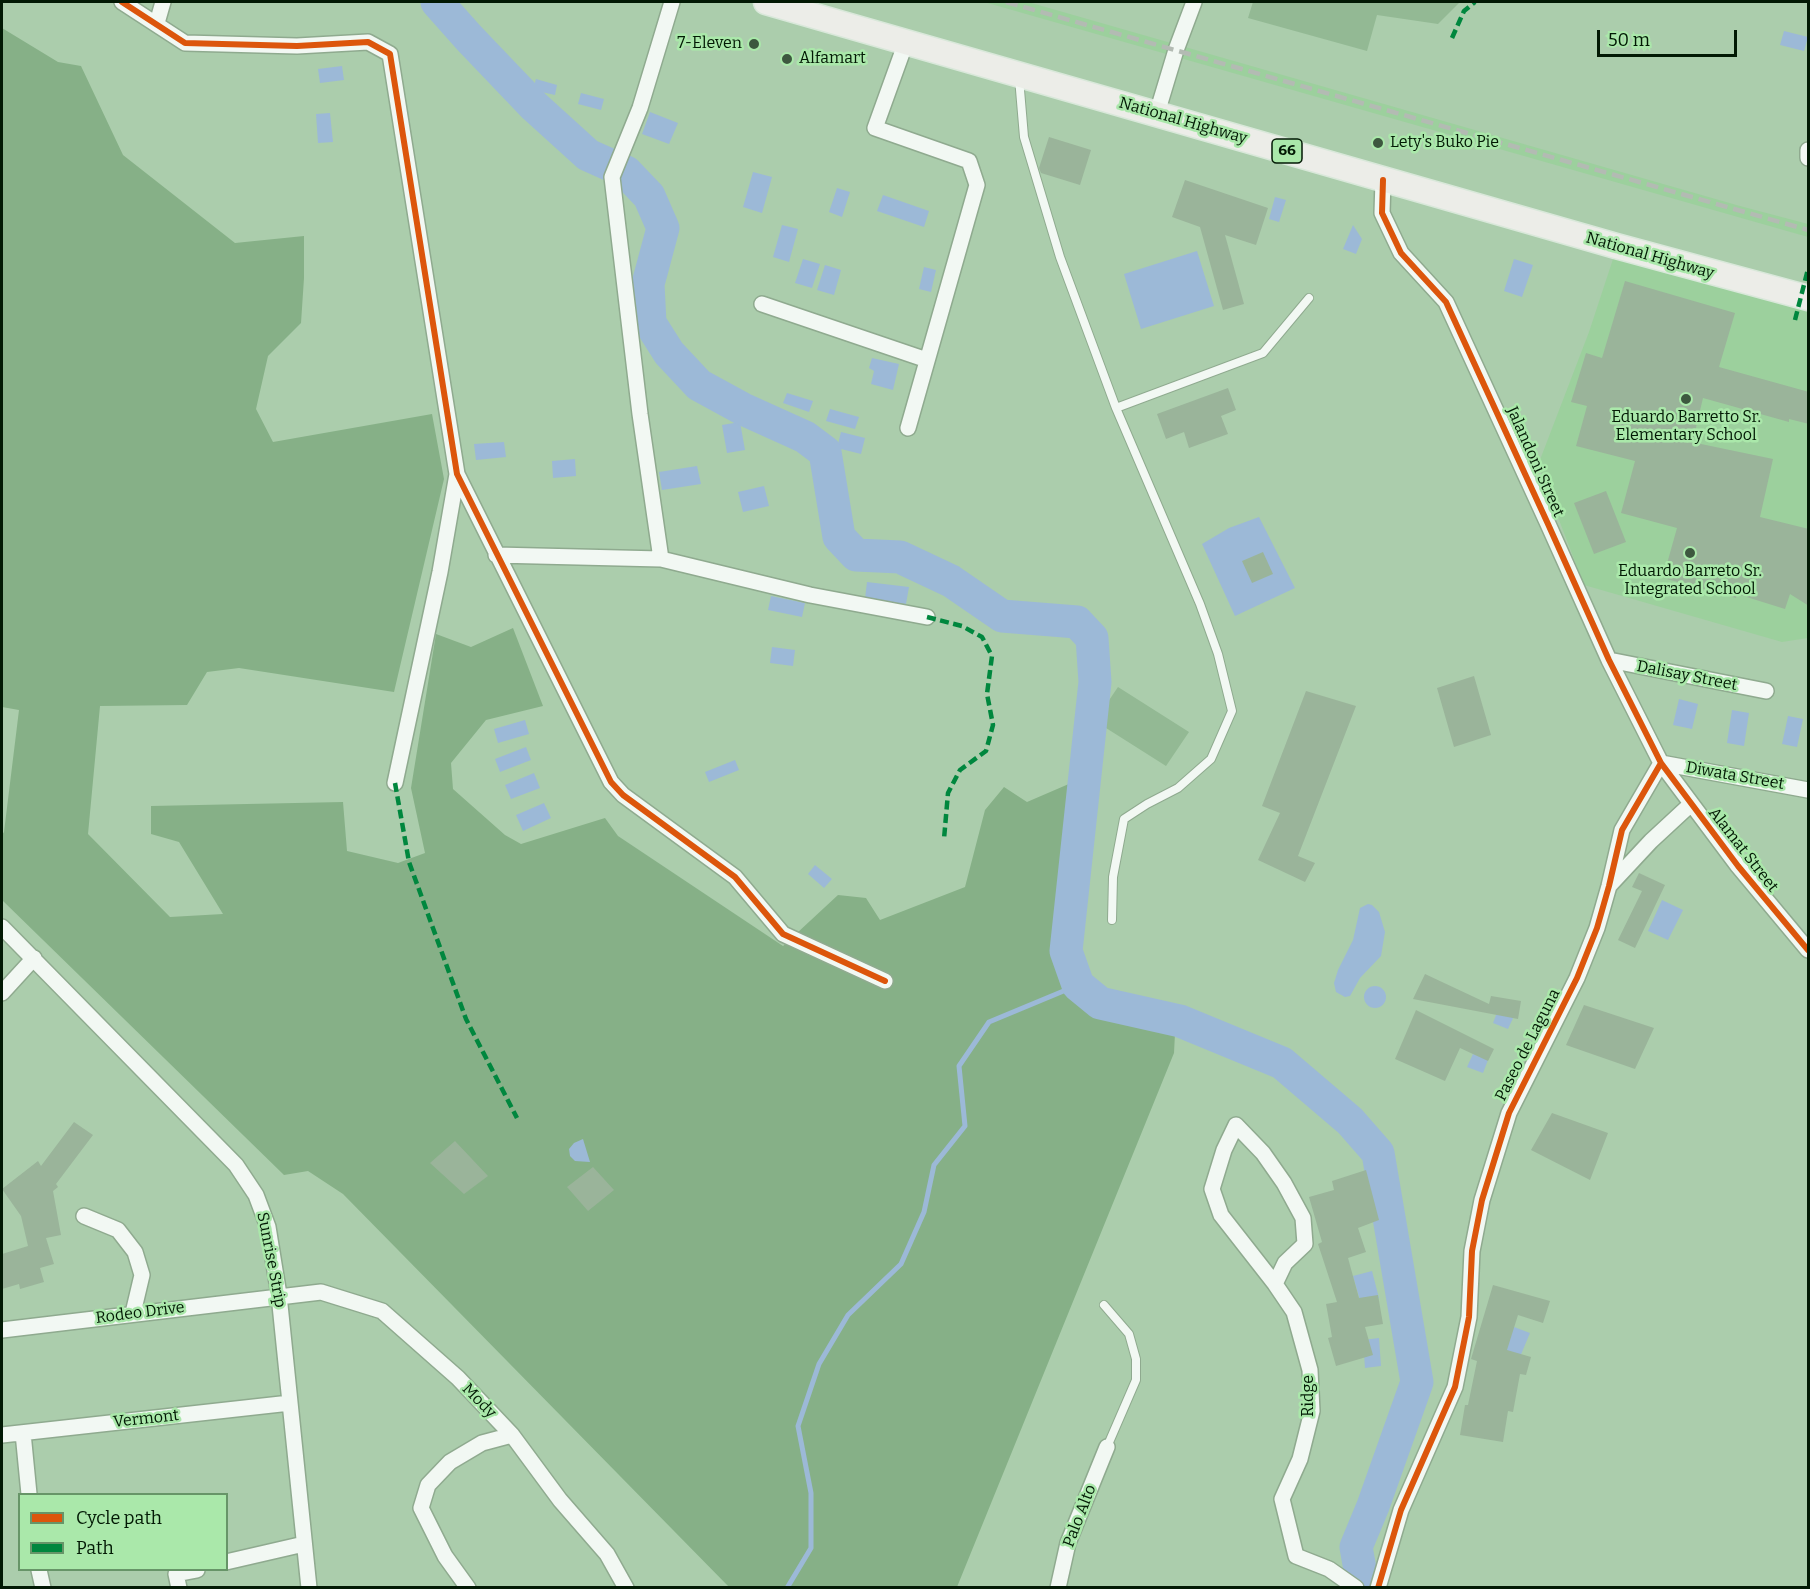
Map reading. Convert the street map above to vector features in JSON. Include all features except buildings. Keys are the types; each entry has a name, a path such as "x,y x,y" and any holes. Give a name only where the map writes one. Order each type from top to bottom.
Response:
{"main road":[{"name":"National Highway","path":"766,2 1383,180 1809,298"}],"street":[{"path":"122,2 185,43 297,46 368,42 390,54 457,474 611,782 623,795 735,877 783,934 885,981"},
{"path":"157,23 163,2"},
{"path":"661,559 640,414 612,177 640,108 672,2"},
{"path":"1157,113 1176,50 1194,2"},
{"path":"906,42 875,128 969,161 977,185 908,428"},
{"path":"1809,150 1809,158"},
{"name":"Jalandoni Street","path":"1383,180 1382,213 1401,253 1446,302 1609,660 1660,763"},
{"path":"762,303 927,360"},
{"path":"395,783 440,572 457,474"},
{"path":"496,555 661,559 810,595 927,617"},
{"name":"Dalisay Street","path":"1609,660 1766,691"},
{"name":"Diwata Street","path":"1660,763 1809,790"},
{"name":"Alamat Street","path":"1660,763 1745,875 1809,950"},
{"name":"Paseo de Laguna","path":"1378,1587 1401,1510 1455,1387 1469,1317 1472,1251 1482,1200 1509,1113 1577,978 1597,928 1622,830 1660,763"},
{"name":"Paseo de Laguna","path":"1609,886 1651,841 1691,804"},
{"name":"Sunrise Strip","path":"2,927 236,1165 256,1195 268,1227 279,1295 309,1587"},
{"path":"2,993 34,958"},
{"name":"Ridge","path":"1275,1284 1285,1263 1305,1244 1304,1218 1263,1153 1236,1125 1224,1150 1212,1189 1221,1215 1294,1312 1310,1370 1312,1411 1300,1459 1282,1499 1296,1556 1329,1569 1356,1587"},
{"path":"84,1216 118,1230 135,1252 142,1275 133,1313"},
{"name":"Mody","path":"279,1295 321,1292 382,1311 458,1378 512,1435 560,1500 606,1554 626,1587"},
{"name":"Rodeo Drive","path":"2,1330 279,1295"},
{"name":"Vermont","path":"2,1435 290,1403"},
{"path":"23,1433 28,1493"},
{"path":"468,1587 444,1556 421,1508 428,1485 450,1462 482,1443 512,1435"},
{"name":"Palo Alto","path":"1058,1587 1068,1543 1107,1447"},
{"path":"228,1562 303,1544"},
{"path":"39,1571 43,1587"},
{"path":"179,1587 176,1574 189,1571"}],"lane":[{"path":"1018,73 1024,137 1060,257 1116,408 1200,604 1218,654 1232,711 1211,759 1178,788 1124,819 1113,877 1112,920"},
{"path":"1116,408 1263,354 1309,298"},
{"path":"1104,1305 1129,1334 1136,1359 1136,1380 1107,1447"}],"shaded area":[{"path":"984,2 1028,2 1808,224 1808,237"},
{"path":"1253,2 1460,2 1438,24 1377,15 1367,51 1248,18"},
{"path":"2,28 58,62 81,66 123,155 235,243 304,236 301,323 268,356 256,409 273,442 432,414 444,479 394,692 239,668 207,672 187,705 100,706 88,834 170,917 223,914 179,842 151,834 151,806 343,802 347,851 398,863 425,853 411,788 436,634 471,647 513,628 543,706 486,720 451,763 453,789 505,835 521,844 605,818 618,836 783,946 838,895 866,898 880,920 965,887 985,810 1004,787 1027,802 1085,777 1066,951 1079,985 1100,1005 1175,1033 1174,1053 957,1587 729,1587 343,1194 308,1171 284,1175 2,900 2,835 19,710 2,707"},
{"name":"Eduardo Barretto Sr. Elementary School","path":"1614,256 1808,310 1808,638 1782,642 1584,585 1538,465 1589,332"},
{"path":"1118,687 1189,732 1166,766 1095,721"}],"water":[{"path":"1784,31 1808,37 1804,51 1780,45"},
{"path":"342,66 344,80 320,83 318,69"},
{"path":"536,79 557,85 555,95 533,90"},
{"path":"581,93 604,99 601,110 578,104"},
{"path":"650,112 678,123 669,144 642,134"},
{"path":"330,113 333,142 318,143 316,114"},
{"path":"753,172 772,177 762,213 743,207"},
{"path":"837,188 850,192 842,217 829,212"},
{"path":"883,195 929,211 924,227 877,211"},
{"path":"1275,197 1286,200 1279,222 1269,219"},
{"path":"782,225 798,229 789,262 773,257"},
{"path":"1353,225 1362,239 1356,254 1343,249"},
{"path":"1197,251 1214,306 1141,329 1124,274"},
{"path":"803,259 820,264 812,288 795,283"},
{"path":"1514,259 1533,265 1522,297 1504,291"},
{"path":"825,265 841,270 834,295 817,290"},
{"path":"924,267 936,270 931,292 919,289"},
{"path":"872,358 899,364 893,390 871,384 874,371 869,368"},
{"path":"787,393 813,401 809,412 783,403"},
{"path":"830,409 859,417 855,429 826,421"},
{"path":"740,422 745,450 727,453 722,425"},
{"path":"841,432 865,438 861,454 837,448"},
{"path":"504,442 506,457 476,460 474,444"},
{"path":"575,459 576,476 553,478 552,461"},
{"path":"697,466 701,484 662,490 659,472"},
{"path":"764,486 769,506 743,512 738,492"},
{"path":"1259,517 1295,588 1235,616 1202,544 1229,528"},
{"path":"867,582 909,587 906,604 865,599"},
{"path":"771,596 805,603 802,617 768,610"},
{"path":"772,647 795,650 793,666 770,663"},
{"path":"1679,699 1698,704 1692,729 1673,725"},
{"path":"1732,710 1749,713 1744,746 1727,743"},
{"path":"1788,716 1803,719 1797,747 1782,744"},
{"path":"525,720 529,734 498,743 494,729"},
{"path":"526,747 531,760 500,772 495,759"},
{"path":"735,760 739,770 709,782 705,772"},
{"path":"534,773 540,788 511,799 505,785"},
{"path":"544,803 551,818 523,831 516,815"},
{"path":"815,865 832,879 824,888 808,874"},
{"path":"1662,900 1683,910 1668,940 1648,931"},
{"path":"1368,904 1379,912 1385,932 1381,956 1360,978 1350,996 1345,997 1336,992 1334,983 1353,940 1360,908"},
{"path":"1375,986 1383,989 1386,997 1383,1005 1375,1008 1367,1005 1364,997 1367,989"},
{"path":"1498,1010 1514,1016 1508,1029 1493,1023"},
{"path":"1473,1054 1488,1060 1483,1073 1467,1067"},
{"path":"583,1139 590,1162 575,1161 570,1156 569,1149 574,1143"},
{"path":"1372,1271 1379,1298 1361,1304 1353,1276"},
{"path":"1514,1327 1530,1333 1517,1364 1502,1357"},
{"path":"1379,1338 1381,1366 1365,1368 1363,1340"}],"waterway":[{"path":"437,2 534,106 588,155 626,172 649,196 663,228 648,284 650,323 669,353 699,385 743,409 805,437 825,452 839,537 856,555 900,557 951,581 1002,616 1077,622 1092,638 1095,682 1066,951 1078,985 1100,1003 1180,1021 1282,1063 1350,1121 1378,1153 1417,1382 1356,1547 1361,1575"},
{"path":"787,1588 811,1548 811,1493 798,1426 819,1364 848,1315 901,1264 924,1212 934,1165 965,1126 959,1066 989,1022 1078,985"}],"railway":[{"path":"1006,2 1808,230"}],"marked path":[{"path":"1452,38 1464,11 1475,2"},
{"path":"1795,320 1808,269"},
{"path":"927,617 962,626 982,637 992,656 987,694 993,725 986,751 960,770 948,793 944,839"},
{"path":"395,783 409,862 466,1019 517,1118"}],"cycle path":[{"path":"122,2 185,43 297,46 368,42 390,54 457,474 611,782 623,795 735,877 783,934 885,981"},
{"path":"1383,180 1382,213 1401,253 1446,302 1609,660 1661,763 1738,866 1808,950"},
{"path":"1378,1588 1401,1510 1455,1387 1469,1317 1472,1251 1482,1200 1509,1113 1577,978 1597,928 1622,830 1661,763"}],"place":[{"name":"7-Eleven","path":"754,44"},
{"name":"Alfamart","path":"787,59"},
{"name":"Lety's Buko Pie","path":"1378,143"},
{"name":"Eduardo Barretto Sr. Elementary School","path":"1686,399"},
{"name":"Eduardo Barreto Sr. Integrated School","path":"1690,553"}]}
